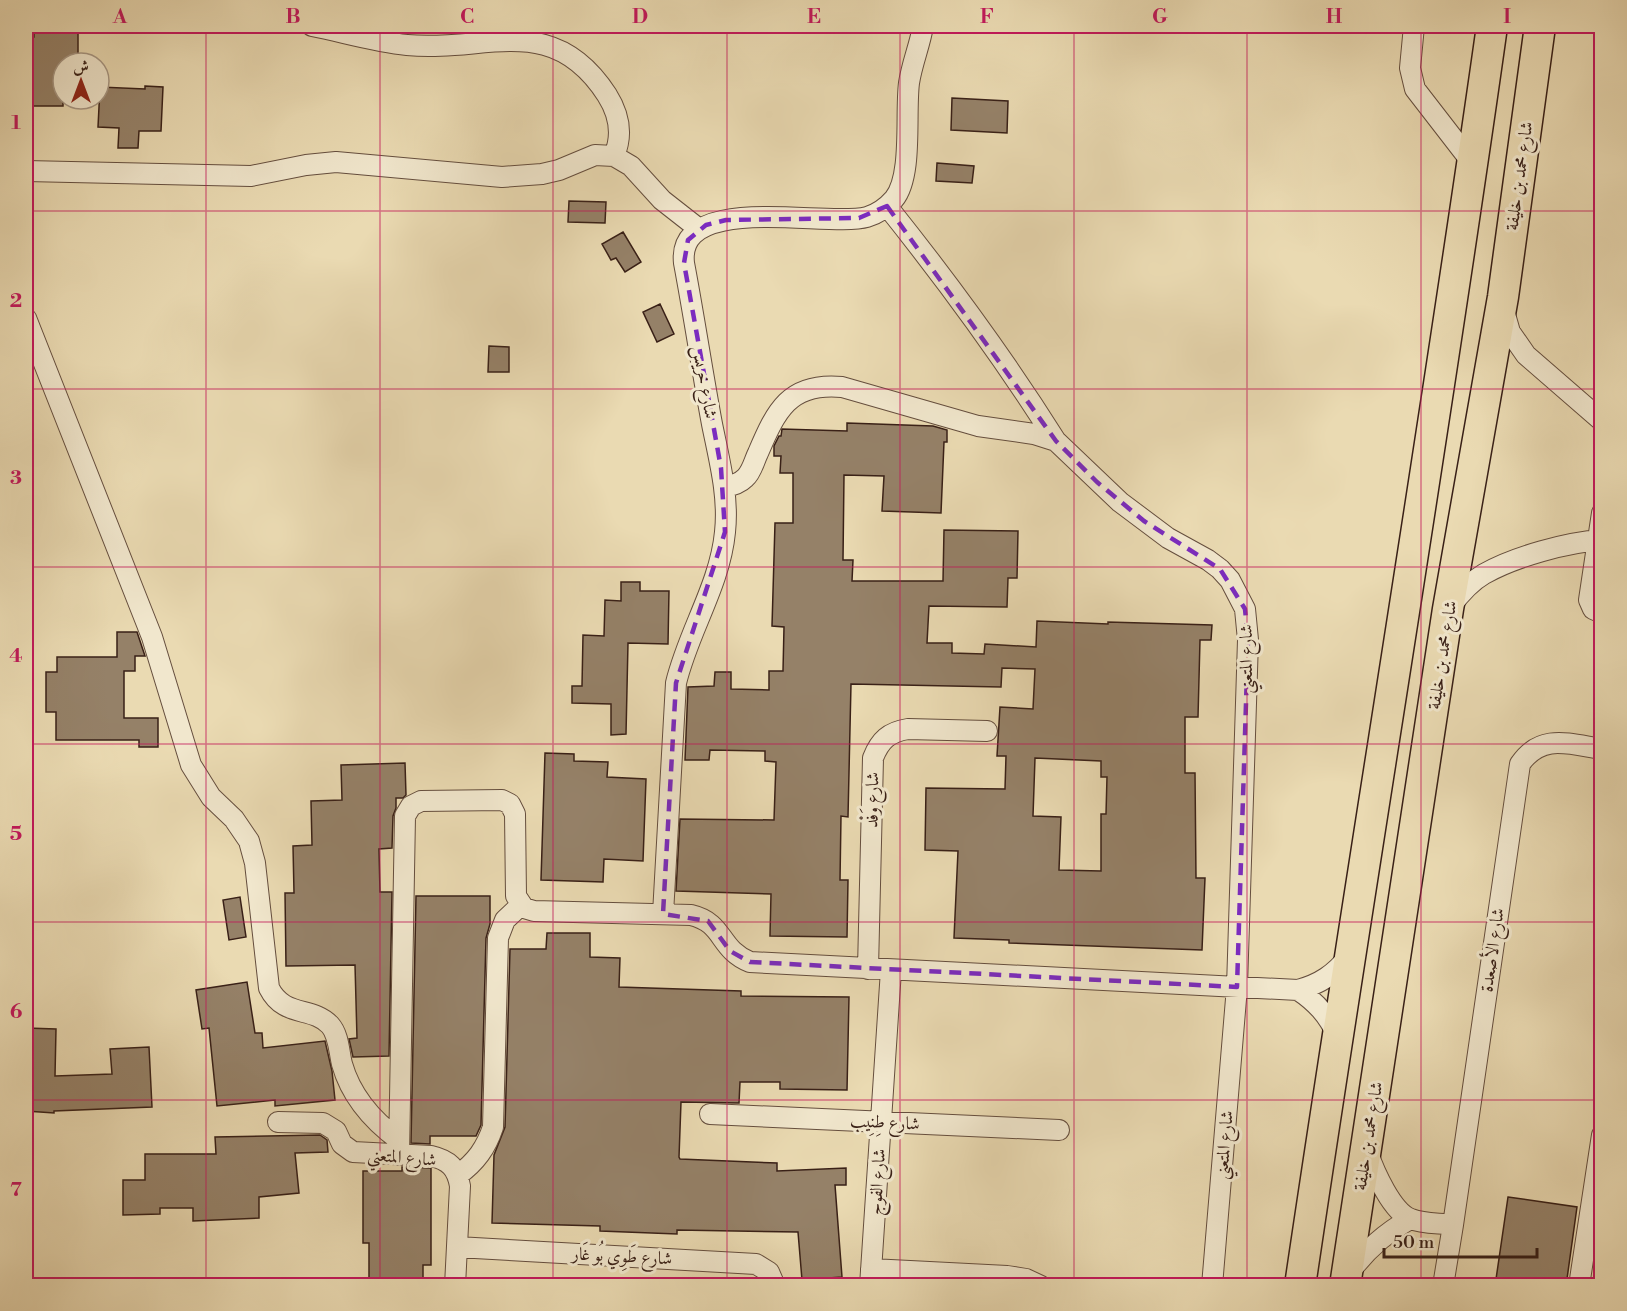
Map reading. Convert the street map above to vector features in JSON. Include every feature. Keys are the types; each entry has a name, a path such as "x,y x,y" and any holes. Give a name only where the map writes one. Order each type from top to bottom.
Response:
{"highway":[{"path":"1300,1286 1349,956 1473,164 1492,26"},
{"name":"شارع محمد بن خليفة","path":"1346,1282 1448,609 1503,297 1540,26"}],"street":[{"path":"312,26 406,45 437,47 514,39 538,43 561,51 589,71 610,100 618,118 620,132 620,140 614,156"},
{"path":"26,171 251,176 306,165 336,162 512,177 559,170 595,155 614,156 631,166 668,205 699,229 713,222 757,217 858,218 878,212 887,206 894,199 903,180 909,85 923,26"},
{"path":"1414,26 1410,68 1415,89 1473,164"},
{"path":"887,206 927,256 1030,399 1056,441"},
{"name":"شارع خريس","path":"663,914 674,699 680,668 720,561 725,532 724,487 683,255 688,240 699,229"},
{"path":"1503,297 1506,321 1517,344 1526,355 1602,421"},
{"path":"26,318 152,637 191,765 212,797 234,819 249,841 255,863 269,988 279,1003 323,1019 329,1024 337,1037 344,1068 354,1092 399,1148"},
{"name":"شارع المتعني","path":"724,487 738,483 749,473 772,419 796,395 818,387 842,387 978,426 1034,434 1056,441 1098,482 1136,514 1220,569 1230,580 1245,609 1248,640 1237,987 1212,1286"},
{"path":"1602,513 1600,540 1589,600 1593,609 1602,613"},
{"path":"1448,609 1470,585 1483,575 1498,568 1563,545 1600,540"},
{"name":"شارع وَفْد","path":"868,969 873,758 877,747 885,737 896,731 908,729 987,731"},
{"name":"شارع الأصعدة","path":"1443,1286 1520,764 1536,747 1547,743 1559,742 1602,749"},
{"path":"399,1148 405,816 411,806 421,801 502,800 510,804 515,814 516,896 521,905 534,911 691,915 708,921 715,927 730,951 750,962 1298,990 1322,982 1332,975 1349,956"},
{"path":"458,1175 480,1154 488,1142 493,1127 498,938 505,920 521,905"},
{"name":"شارع الفوج","path":"870,1277 891,970"},
{"path":"1298,990 1318,1005 1337,1035"},
{"name":"شارع طِنِيب","path":"710,1114 1059,1130"},
{"name":"شارع المتعني","path":"278,1122 323,1123 336,1131 342,1144 353,1152 399,1148 443,1159 453,1166 460,1186 455,1286"},
{"path":"1579,1286 1602,1135"},
{"path":"1367,1148 1382,1187 1394,1204 1410,1219 1453,1225"},
{"path":"1346,1282 1374,1244 1391,1230 1410,1219"},
{"name":"شارع طَوِي بُو غَار","path":"457,1247 756,1264 769,1272 775,1286"},
{"path":"870,1277 1007,1276 1026,1279 1041,1286"}],"highlighted area":[{"path":"887,206 1056,441 1097,482 1144,521 1220,569 1245,609 1248,640 1237,987 750,962 730,951 708,921 663,914 676,683 725,532 721,468 684,263 688,240 706,225 726,220 859,218"}],"building":[{"path":"34,28 78,29 78,51 51,51 51,106 26,106 26,37 34,37"},
{"path":"145,86 163,87 161,131 139,131 138,148 118,148 119,128 98,127 99,111 111,111 111,87 145,89"},
{"path":"952,98 1008,101 1007,133 951,130"},
{"path":"937,163 974,166 972,183 936,181"},
{"path":"569,201 606,202 605,223 568,222"},
{"path":"623,232 641,262 625,272 616,258 611,260 602,244"},
{"path":"660,304 674,334 657,342 643,312"},
{"path":"489,346 509,347 509,372 488,372"},
{"path":"847,423 933,426 947,430 947,442 944,442 941,513 882,511 884,476 844,475 843,560 853,560 852,581 943,581 944,530 1018,531 1017,578 1008,578 1007,607 929,606 927,643 952,643 952,653 984,654 985,644 1036,647 1037,621 1212,625 1211,640 1200,640 1198,717 1185,717 1185,773 1195,773 1196,878 1205,878 1202,950 1009,943 1009,940 954,938 958,851 925,850 926,788 1005,789 1006,756 997,756 1000,707 1033,709 1035,669 1002,668 1001,687 851,684 848,817 841,816 840,880 848,880 847,937 770,936 771,894 676,891 680,819 774,820 776,762 765,761 765,751 710,750 709,760 685,760 688,687 714,686 715,672 731,672 731,689 769,690 769,671 783,671 784,627 772,626 775,523 793,523 793,473 780,473 781,456 774,456 774,446 781,436 782,429 847,431","holes":["1035,758 1101,761 1101,777 1107,777 1106,814 1101,814 1101,871 1059,870 1061,817 1033,816"]},
{"path":"621,582 640,582 640,591 669,591 668,644 628,643 626,734 611,735 611,704 572,703 572,686 582,686 583,635 604,636 605,600 621,601"},
{"path":"117,632 137,632 145,656 135,656 135,671 124,671 124,718 158,718 158,747 139,747 139,740 56,740 56,712 46,712 46,672 57,672 57,657 117,657"},
{"path":"545,753 574,754 574,761 608,762 607,777 646,779 643,861 604,859 603,882 541,880"},
{"path":"405,763 406,795 403,798 396,798 392,848 379,849 380,892 392,892 389,1056 353,1057 349,1039 357,1038 355,965 286,966 285,893 294,893 293,846 312,845 311,801 342,800 341,765"},
{"path":"416,896 490,896 490,924 486,938 481,1125 476,1136 430,1136 430,1144 411,1143"},
{"path":"240,897 246,937 229,940 223,900"},
{"path":"547,933 590,933 590,957 620,958 619,987 741,991 741,996 849,997 847,1090 780,1089 780,1082 740,1082 739,1103 681,1102 679,1157 680,1159 777,1163 777,1171 846,1168 846,1185 835,1185 842,1277 802,1280 798,1232 677,1230 677,1234 600,1231 600,1226 492,1223 494,1155 505,1127 510,949 546,949"},
{"path":"247,982 255,1033 262,1033 263,1048 325,1041 332,1071 335,1100 275,1106 275,1100 217,1106 209,1028 202,1029 196,990"},
{"path":"26,1028 56,1029 55,1076 112,1074 110,1049 149,1047 152,1107 54,1111 54,1113 26,1111"},
{"path":"320,1135 327,1140 328,1152 295,1153 299,1193 259,1197 259,1218 193,1221 193,1208 160,1208 160,1214 123,1215 123,1180 145,1180 145,1154 216,1154 215,1137"},
{"path":"402,1167 431,1168 431,1265 423,1265 423,1286 369,1286 369,1243 363,1243 363,1171 402,1171"},
{"path":"1508,1197 1577,1207 1566,1286 1495,1286"}]}
